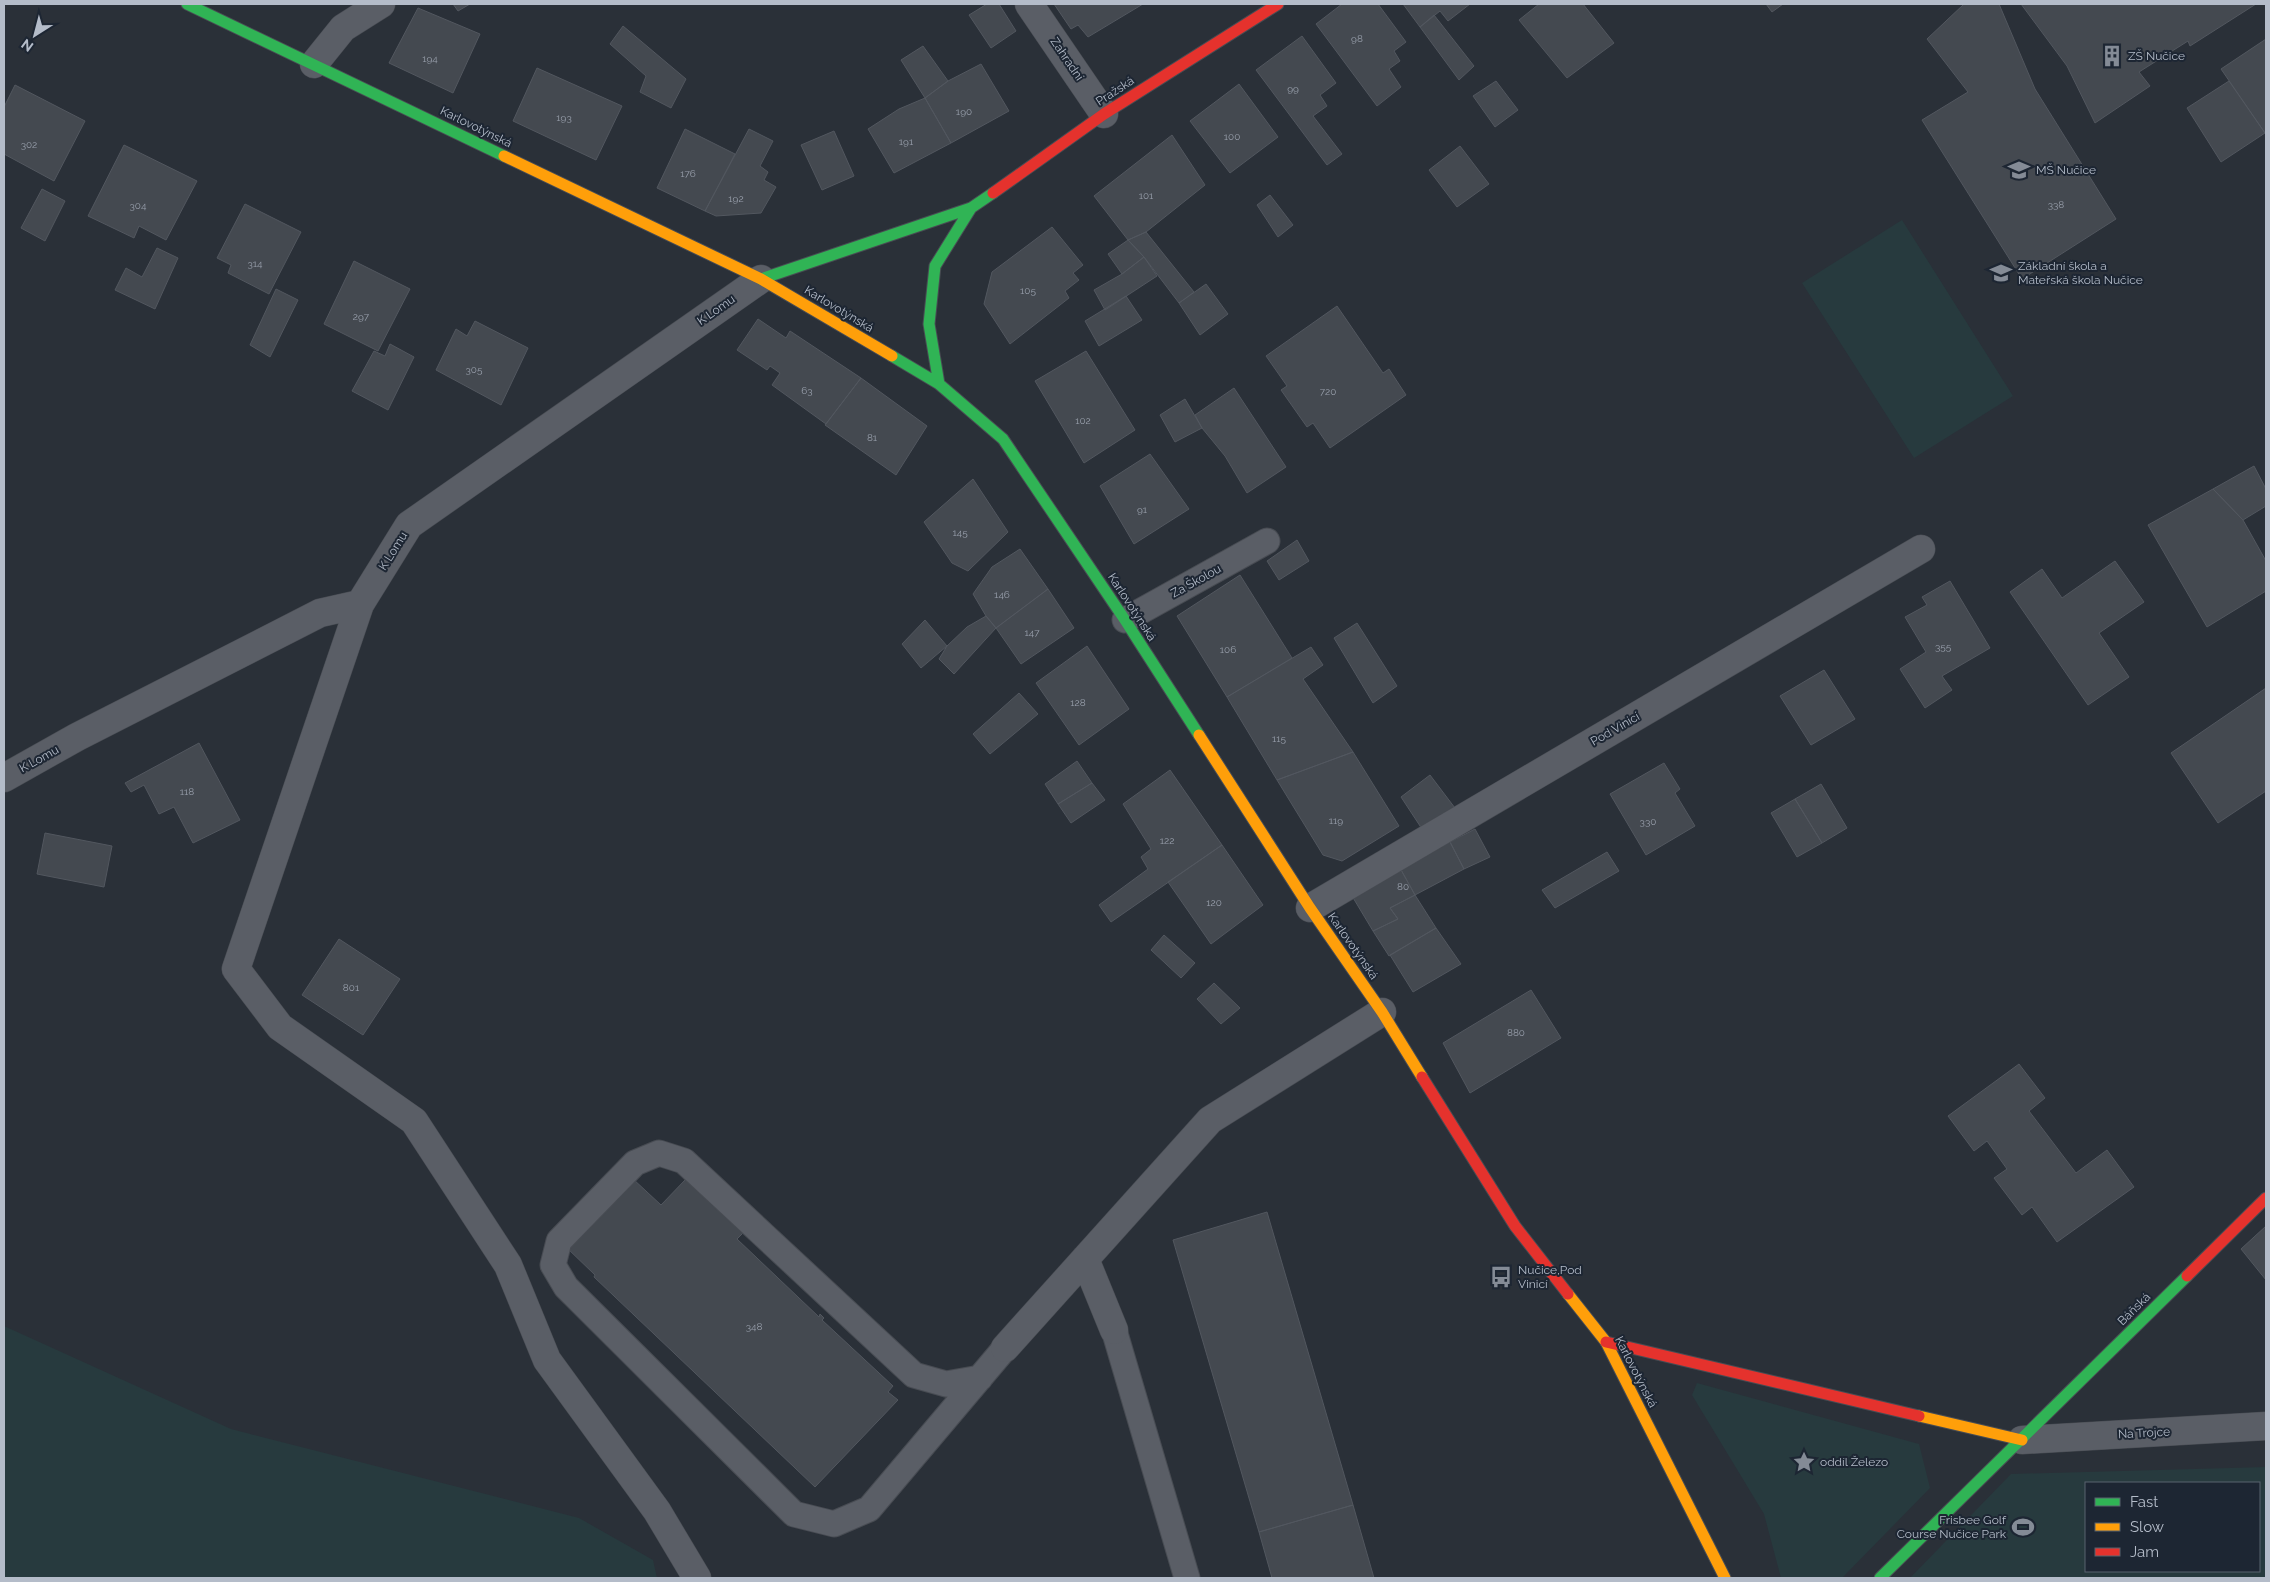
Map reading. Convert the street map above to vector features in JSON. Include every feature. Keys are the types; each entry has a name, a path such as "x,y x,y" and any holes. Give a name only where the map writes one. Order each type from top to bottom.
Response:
{"main road":[{"name":"Karlovotýnská","path":"187,4 761,279 939,384 1003,439 1125,620 1310,908 1382,1012 1515,1226 1606,1342 1725,1578"},
{"name":"Pražská","path":"761,279 971,208 1104,114 1278,4"},
{"name":"Pražská","path":"939,384 929,324 935,266 971,208"},
{"name":"Báňská","path":"1880,1578 2266,1198"},
{"path":"1606,1342 2022,1440"}],"street":[{"path":"314,64 343,28 381,4"},
{"name":"Zahradní","path":"1029,4 1104,114"},
{"name":"K Lomu","path":"4,778 77,737 320,613 360,604 409,526 761,279"},
{"name":"Pod Vinicí","path":"1310,908 1921,549"},
{"path":"360,604 236,969 280,1027 414,1121 508,1265 547,1360 657,1511 697,1578"},
{"path":"1005,1348 1210,1120 1382,1012"},
{"path":"1085,1260 1114,1330"},
{"name":"Na Trojce","path":"2022,1440 2266,1426"}],"lane":[{"name":"Za Školou","path":"1125,620 1267,541"},
{"path":"980,1378 946,1384 914,1375 684,1161 659,1152 636,1163 559,1241 553,1265 566,1287 794,1514 834,1524 869,1509 980,1378 1005,1348"},
{"path":"1114,1330 1187,1578"}],"green space":[{"path":"1902,220 2013,396 1914,458 1802,283"},
{"path":"4,1326 231,1429 579,1518 653,1560 657,1578 4,1578"},
{"path":"1697,1383 1919,1444 1930,1488 1842,1578 1781,1578 1764,1514 1692,1395"},
{"name":"Frisbee Golf Course Nučice Park","path":"2266,1467 2266,1578 1910,1578 2011,1474"}],"building":[{"path":"453,4 470,4 458,11"},
{"path":"987,4 999,4 1016,31 991,48 969,15"},
{"path":"1054,4 1143,4 1088,37 1078,25 1071,29"},
{"path":"1342,4 1378,4 1406,42 1394,51 1400,61 1389,69 1401,87 1377,106 1316,24"},
{"path":"1403,4 1470,4 1448,21 1440,11 1420,27"},
{"path":"1539,4 1583,4 1614,43 1567,78 1519,20"},
{"path":"1766,4 1783,4 1772,12"},
{"name":"MŠ Nučice","path":"1964,4 1999,4 2035,89 2116,219 2022,279 1922,120 1968,92 1927,39"},
{"name":"ZŠ Nučice","path":"2021,4 2256,4 2190,46 2188,41 2139,72 2150,86 2095,123 2067,66"},
{"path":"418,8 480,34 453,93 389,63"},
{"path":"1434,15 1474,66 1459,80 1420,27"},
{"path":"623,26 686,79 671,108 640,92 646,76 610,44"},
{"path":"1302,36 1336,83 1320,95 1327,106 1313,116 1342,154 1327,165 1256,70"},
{"path":"2266,39 2266,133 2265,133 2221,69"},
{"path":"923,46 948,81 925,98 901,60"},
{"path":"981,64 1009,111 951,143 925,98 948,81"},
{"path":"537,68 622,106 596,160 513,121"},
{"path":"1496,81 1518,110 1495,127 1473,96"},
{"path":"2229,81 2265,133 2221,162 2187,108"},
{"path":"1239,84 1278,137 1230,173 1190,121"},
{"path":"15,85 85,121 54,181 4,154 4,107"},
{"path":"925,98 951,143 894,173 868,129 899,109"},
{"path":"685,129 735,154 705,211 657,188"},
{"path":"749,129 773,141 760,166 768,172 764,180 776,187 761,213 716,216 705,211"},
{"path":"834,131 854,176 822,190 801,145"},
{"path":"1172,135 1205,185 1146,232 1128,240 1094,196"},
{"path":"124,145 197,181 166,240 139,226 134,238 88,216"},
{"path":"1460,146 1489,184 1457,207 1429,170"},
{"path":"42,189 65,201 45,241 21,228"},
{"path":"1270,195 1293,225 1278,237 1257,205"},
{"path":"245,204 301,232 269,294 228,273 231,265 217,258"},
{"path":"1052,227 1083,265 1073,273 1079,280 1065,291 1069,298 1010,344 984,304 992,272"},
{"path":"1146,232 1194,292 1179,303 1144,257 1128,240"},
{"path":"1128,240 1144,257 1122,274 1108,254"},
{"path":"157,248 178,258 155,309 115,290 126,268 142,277"},
{"path":"1144,257 1157,276 1105,310 1094,290 1122,274"},
{"path":"354,261 410,289 378,351 324,324"},
{"path":"1206,284 1228,314 1200,335 1179,303"},
{"path":"276,289 298,300 270,357 250,345"},
{"path":"1126,296 1142,320 1099,346 1085,321"},
{"path":"1337,306 1383,373 1389,369 1406,395 1330,448 1313,423 1307,427 1281,390 1287,386 1266,356"},
{"path":"758,319 786,338 790,331 861,378 826,424 772,385 780,373 770,366 767,370 737,350"},
{"path":"475,321 528,348 501,405 436,370 456,329 467,336"},
{"path":"390,344 414,357 388,410 352,391 374,351 385,356"},
{"path":"1086,351 1135,430 1084,463 1035,381"},
{"path":"861,378 927,426 896,475 825,425"},
{"path":"1234,388 1286,467 1247,493 1225,456 1202,428 1195,415"},
{"path":"1185,399 1202,428 1175,442 1160,415"},
{"path":"1150,454 1189,509 1134,544 1100,486"},
{"path":"2254,466 2266,489 2266,506 2243,520 2213,489"},
{"path":"973,479 1008,532 968,571 952,563 924,522"},
{"path":"2213,489 2243,520 2266,561 2266,591 2207,627 2148,525"},
{"path":"1297,540 1309,561 1279,580 1267,561"},
{"path":"1020,549 1048,589 996,628 986,616 973,594 992,567"},
{"path":"2115,561 2144,602 2099,633 2129,677 2088,705 2010,592 2042,569 2062,598"},
{"path":"1240,575 1292,658 1227,697 1177,616"},
{"path":"1950,581 1990,648 1942,676 1952,690 1925,708 1900,669 1926,652 1905,617 1927,605 1922,597"},
{"path":"1048,589 1074,628 1021,664 996,628"},
{"path":"986,616 996,628 954,674 939,659 947,646 967,627"},
{"path":"925,620 947,646 921,668 902,644"},
{"path":"1357,623 1397,686 1373,703 1334,638"},
{"path":"1087,646 1129,709 1079,745 1036,683"},
{"path":"1311,647 1323,665 1303,679 1353,752 1277,780 1227,697"},
{"path":"1824,670 1855,719 1811,745 1780,696"},
{"path":"2266,688 2266,791 2218,823 2171,753"},
{"path":"1019,693 1038,714 990,754 973,734"},
{"path":"199,743 240,820 193,843 174,807 159,814 144,785 131,792 125,783"},
{"path":"1353,752 1399,826 1342,861 1323,855 1277,780"},
{"path":"1077,761 1092,783 1058,804 1045,784"},
{"path":"1664,763 1680,789 1675,793 1695,826 1646,855 1610,794"},
{"path":"1170,770 1222,845 1111,922 1099,905 1148,869 1141,857 1151,849 1123,804"},
{"path":"1430,775 1458,812 1424,832 1401,797"},
{"path":"1092,783 1105,800 1071,823 1058,804"},
{"path":"1821,784 1847,828 1822,843 1795,799"},
{"path":"1795,799 1822,843 1797,857 1771,813"},
{"path":"1475,829 1490,857 1464,869 1450,842"},
{"path":"45,833 112,846 104,887 37,874"},
{"path":"1450,842 1464,869 1415,895 1400,868"},
{"path":"1222,845 1263,905 1211,944 1168,882"},
{"path":"1607,852 1619,871 1555,908 1542,890"},
{"path":"1400,868 1415,895 1390,908 1398,919 1373,931 1352,896"},
{"path":"1415,895 1436,928 1389,956 1373,931 1398,919 1390,908"},
{"path":"1436,928 1461,964 1413,992 1390,955"},
{"path":"1164,935 1195,963 1181,978 1151,950"},
{"path":"339,939 400,979 363,1035 302,995"},
{"path":"1214,983 1240,1008 1221,1024 1197,999"},
{"path":"1531,990 1561,1038 1470,1093 1443,1043"},
{"path":"2019,1064 2045,1098 2029,1111 2076,1173 2107,1150 2134,1187 2057,1242 2032,1207 2022,1215 1994,1178 2007,1169 1987,1141 1974,1151 1948,1116"},
{"path":"632,1178 661,1205 686,1179 744,1232 737,1239 819,1317 820,1314 824,1318 822,1320 893,1386 888,1392 898,1400 815,1487 594,1277 595,1275 566,1247"},
{"path":"1267,1212 1353,1505 1259,1532 1173,1240"},
{"path":"2266,1226 2266,1280 2241,1249"},
{"path":"1353,1505 1374,1578 1272,1578 1259,1532"}],"traffic: fast":[{"path":"187,4 504,156"},
{"path":"761,279 971,208 993,193"},
{"path":"939,384 929,324 935,266 971,208"},
{"path":"892,356 939,384 1003,439 1125,620 1199,735"},
{"path":"1880,1578 2187,1276"}],"traffic: slow":[{"path":"504,156 761,279 892,356"},
{"path":"1199,735 1310,908 1382,1012 1422,1077"},
{"path":"1568,1294 1606,1342 1725,1578"},
{"path":"1919,1416 2022,1440"}],"traffic: jam":[{"path":"993,193 1104,114 1278,4"},
{"path":"1422,1077 1515,1226 1568,1294"},
{"path":"2187,1276 2266,1198"},
{"path":"1606,1342 1919,1416"}],"place":[{"name":"ZŠ Nučice","path":"2112,56"},
{"name":"MŠ Nučice","path":"2019,170"},
{"name":"Základní škola a Mateřská škola Nučice","path":"2001,273"},
{"name":"Nučice,Pod Vinicí","path":"1501,1277"},
{"name":"oddíl Železo","path":"1804,1462"},
{"name":"Frisbee Golf Course Nučice Park","path":"2023,1527"}]}
